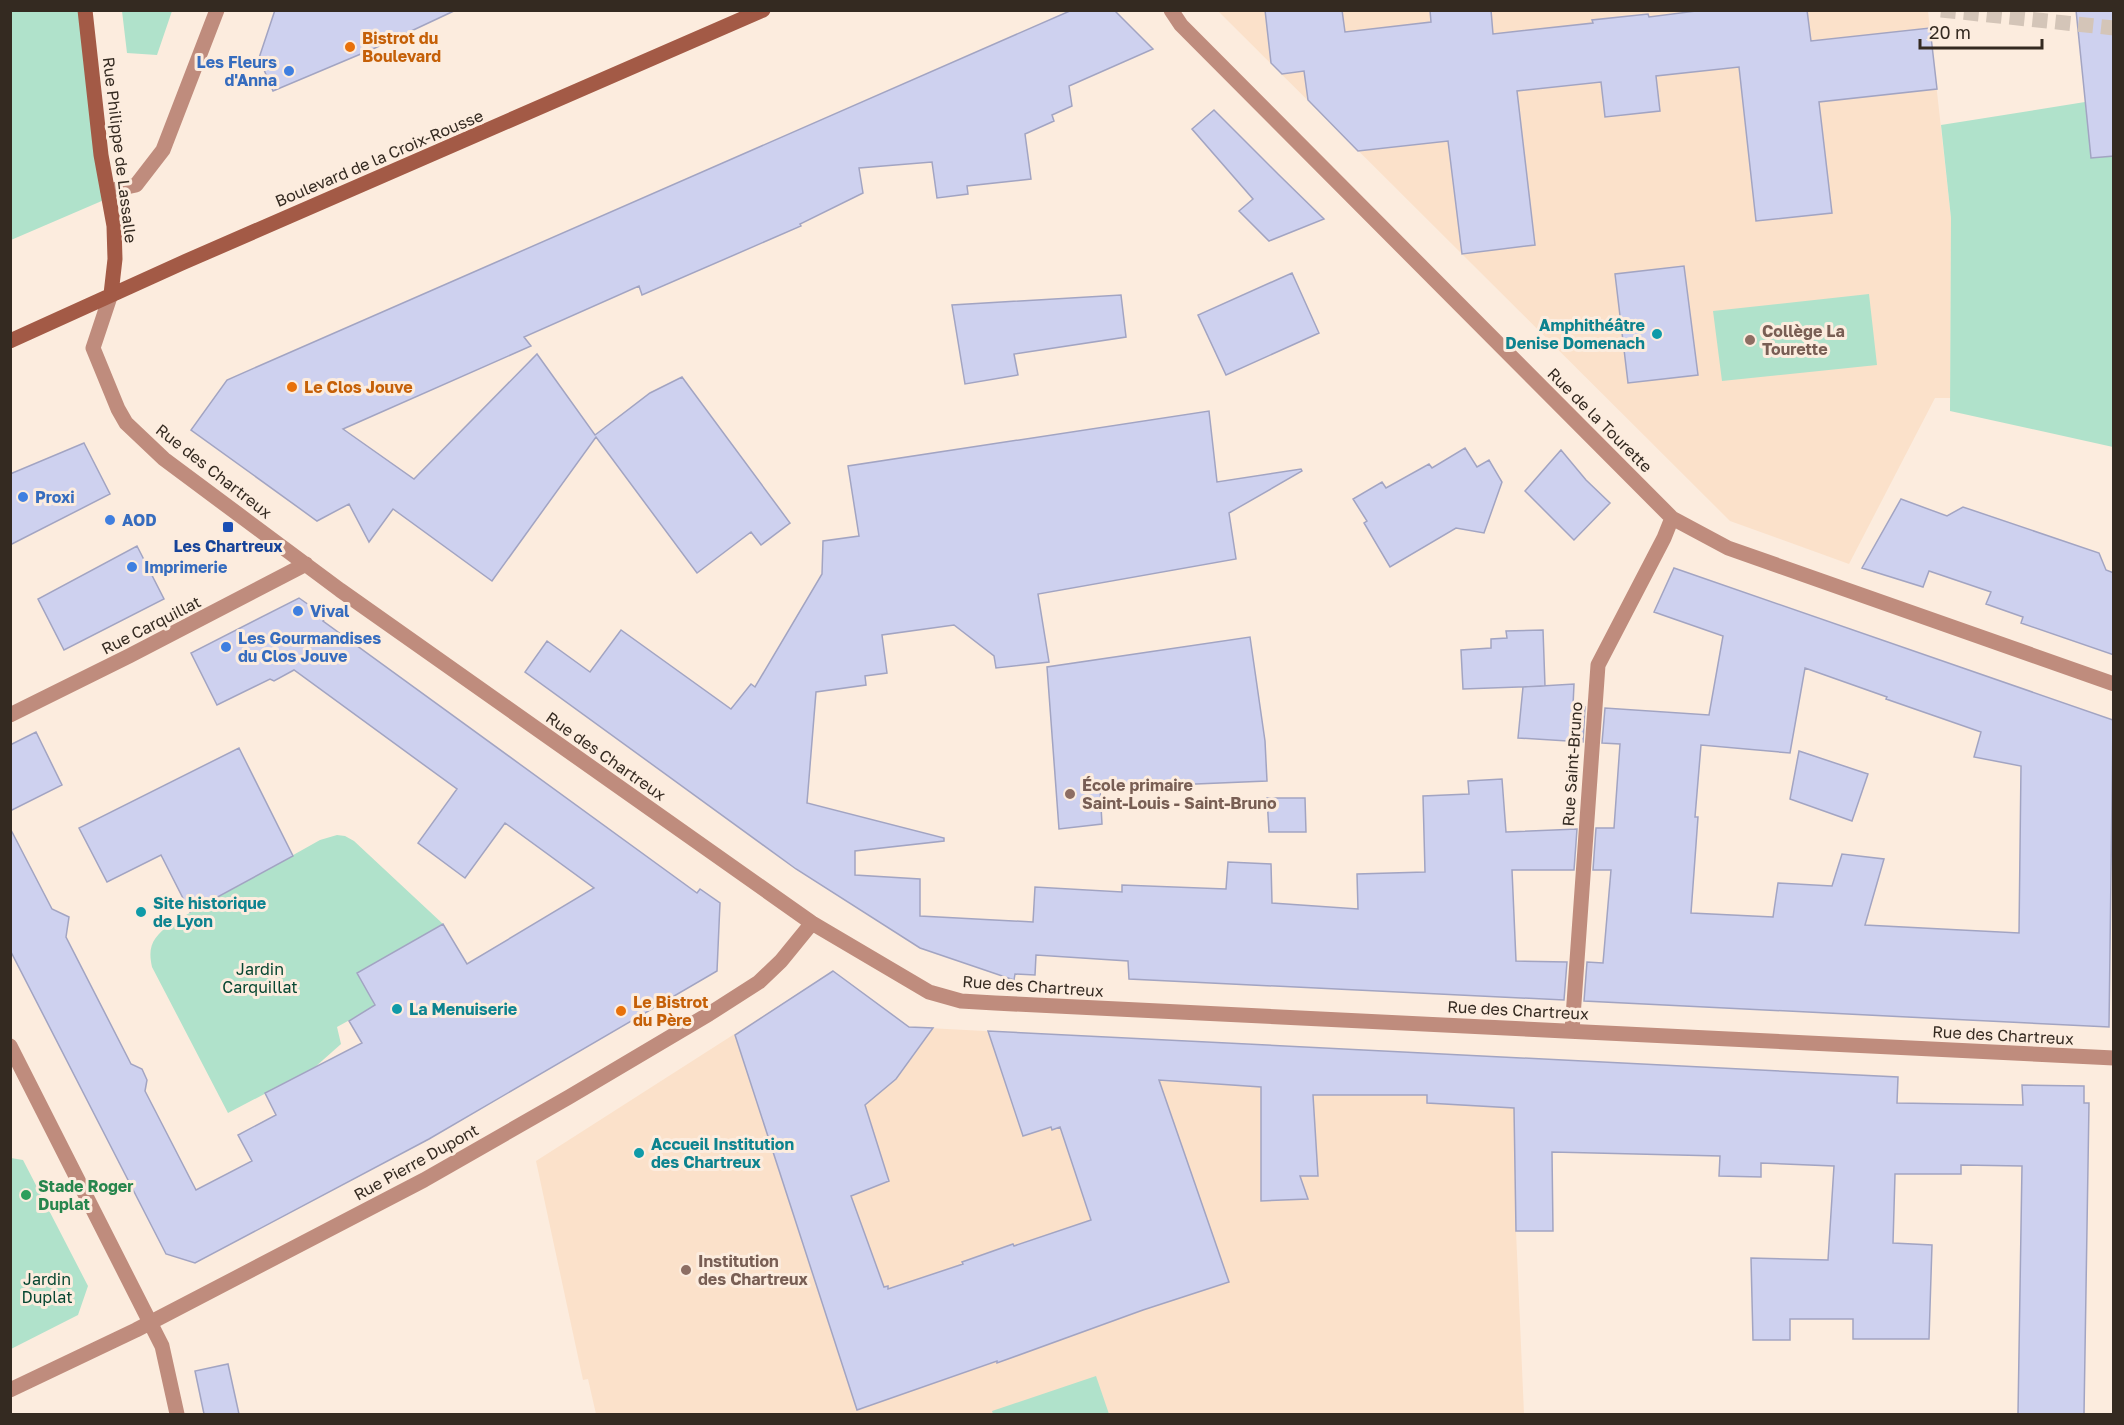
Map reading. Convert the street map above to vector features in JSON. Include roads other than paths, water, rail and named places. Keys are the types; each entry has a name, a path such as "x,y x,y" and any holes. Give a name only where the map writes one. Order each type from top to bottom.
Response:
{"main road":[{"name":"Rue Philippe de Lassalle","path":"85,10 97,128 114,226 115,260 111,294"},
{"name":"Boulevard de la Croix-Rousse","path":"10,341 111,294 763,10"}],"street":[{"path":"108,191 136,185 163,150 216,10"},
{"name":"Rue de la Tourette","path":"1172,10 1181,25 1672,518 1728,548 2114,684"},
{"name":"Rue des Chartreux","path":"111,294 93,348 126,423 164,459 374,614 812,923 930,992 961,1001 2114,1058"},
{"name":"Rue Saint-Bruno","path":"1572,1031 1598,665 1664,538 1672,518"},
{"name":"Rue Carquillat","path":"10,715 306,564"},
{"name":"Rue Pierre Dupont","path":"10,1390 150,1322 424,1180 569,1097 759,982 781,961 812,923"},
{"path":"10,1046 162,1346 177,1414"}],"tunnel":[{"path":"1941,10 2114,28"}],"place":[{"name":"Bistrot du Boulevard","path":"350,47"},
{"name":"Les Fleurs d'Anna","path":"289,71"},
{"name":"Amphithéâtre Denise Domenach","path":"1657,334"},
{"name":"Collège La Tourette","path":"1750,340"},
{"name":"Le Clos Jouve","path":"292,387"},
{"name":"Proxi","path":"23,497"},
{"name":"AOD","path":"110,520"},
{"name":"Les Chartreux","path":"228,527"},
{"name":"Imprimerie","path":"132,567"},
{"name":"Vival","path":"298,611"},
{"name":"Les Gourmandises du Clos Jouve","path":"226,647"},
{"name":"École primaire Saint-Louis - Saint-Bruno","path":"1070,794"},
{"name":"Site historique de Lyon","path":"141,912"},
{"name":"La Menuiserie","path":"397,1009"},
{"name":"Le Bistrot du Père","path":"621,1011"},
{"name":"Accueil Institution des Chartreux","path":"639,1153"},
{"name":"Stade Roger Duplat","path":"26,1195"},
{"name":"Institution des Chartreux","path":"686,1270"}],"park label":[{"name":"Jardin Carquillat","path":"260,978"},
{"name":"Jardin Duplat","path":"47,1288"}]}
